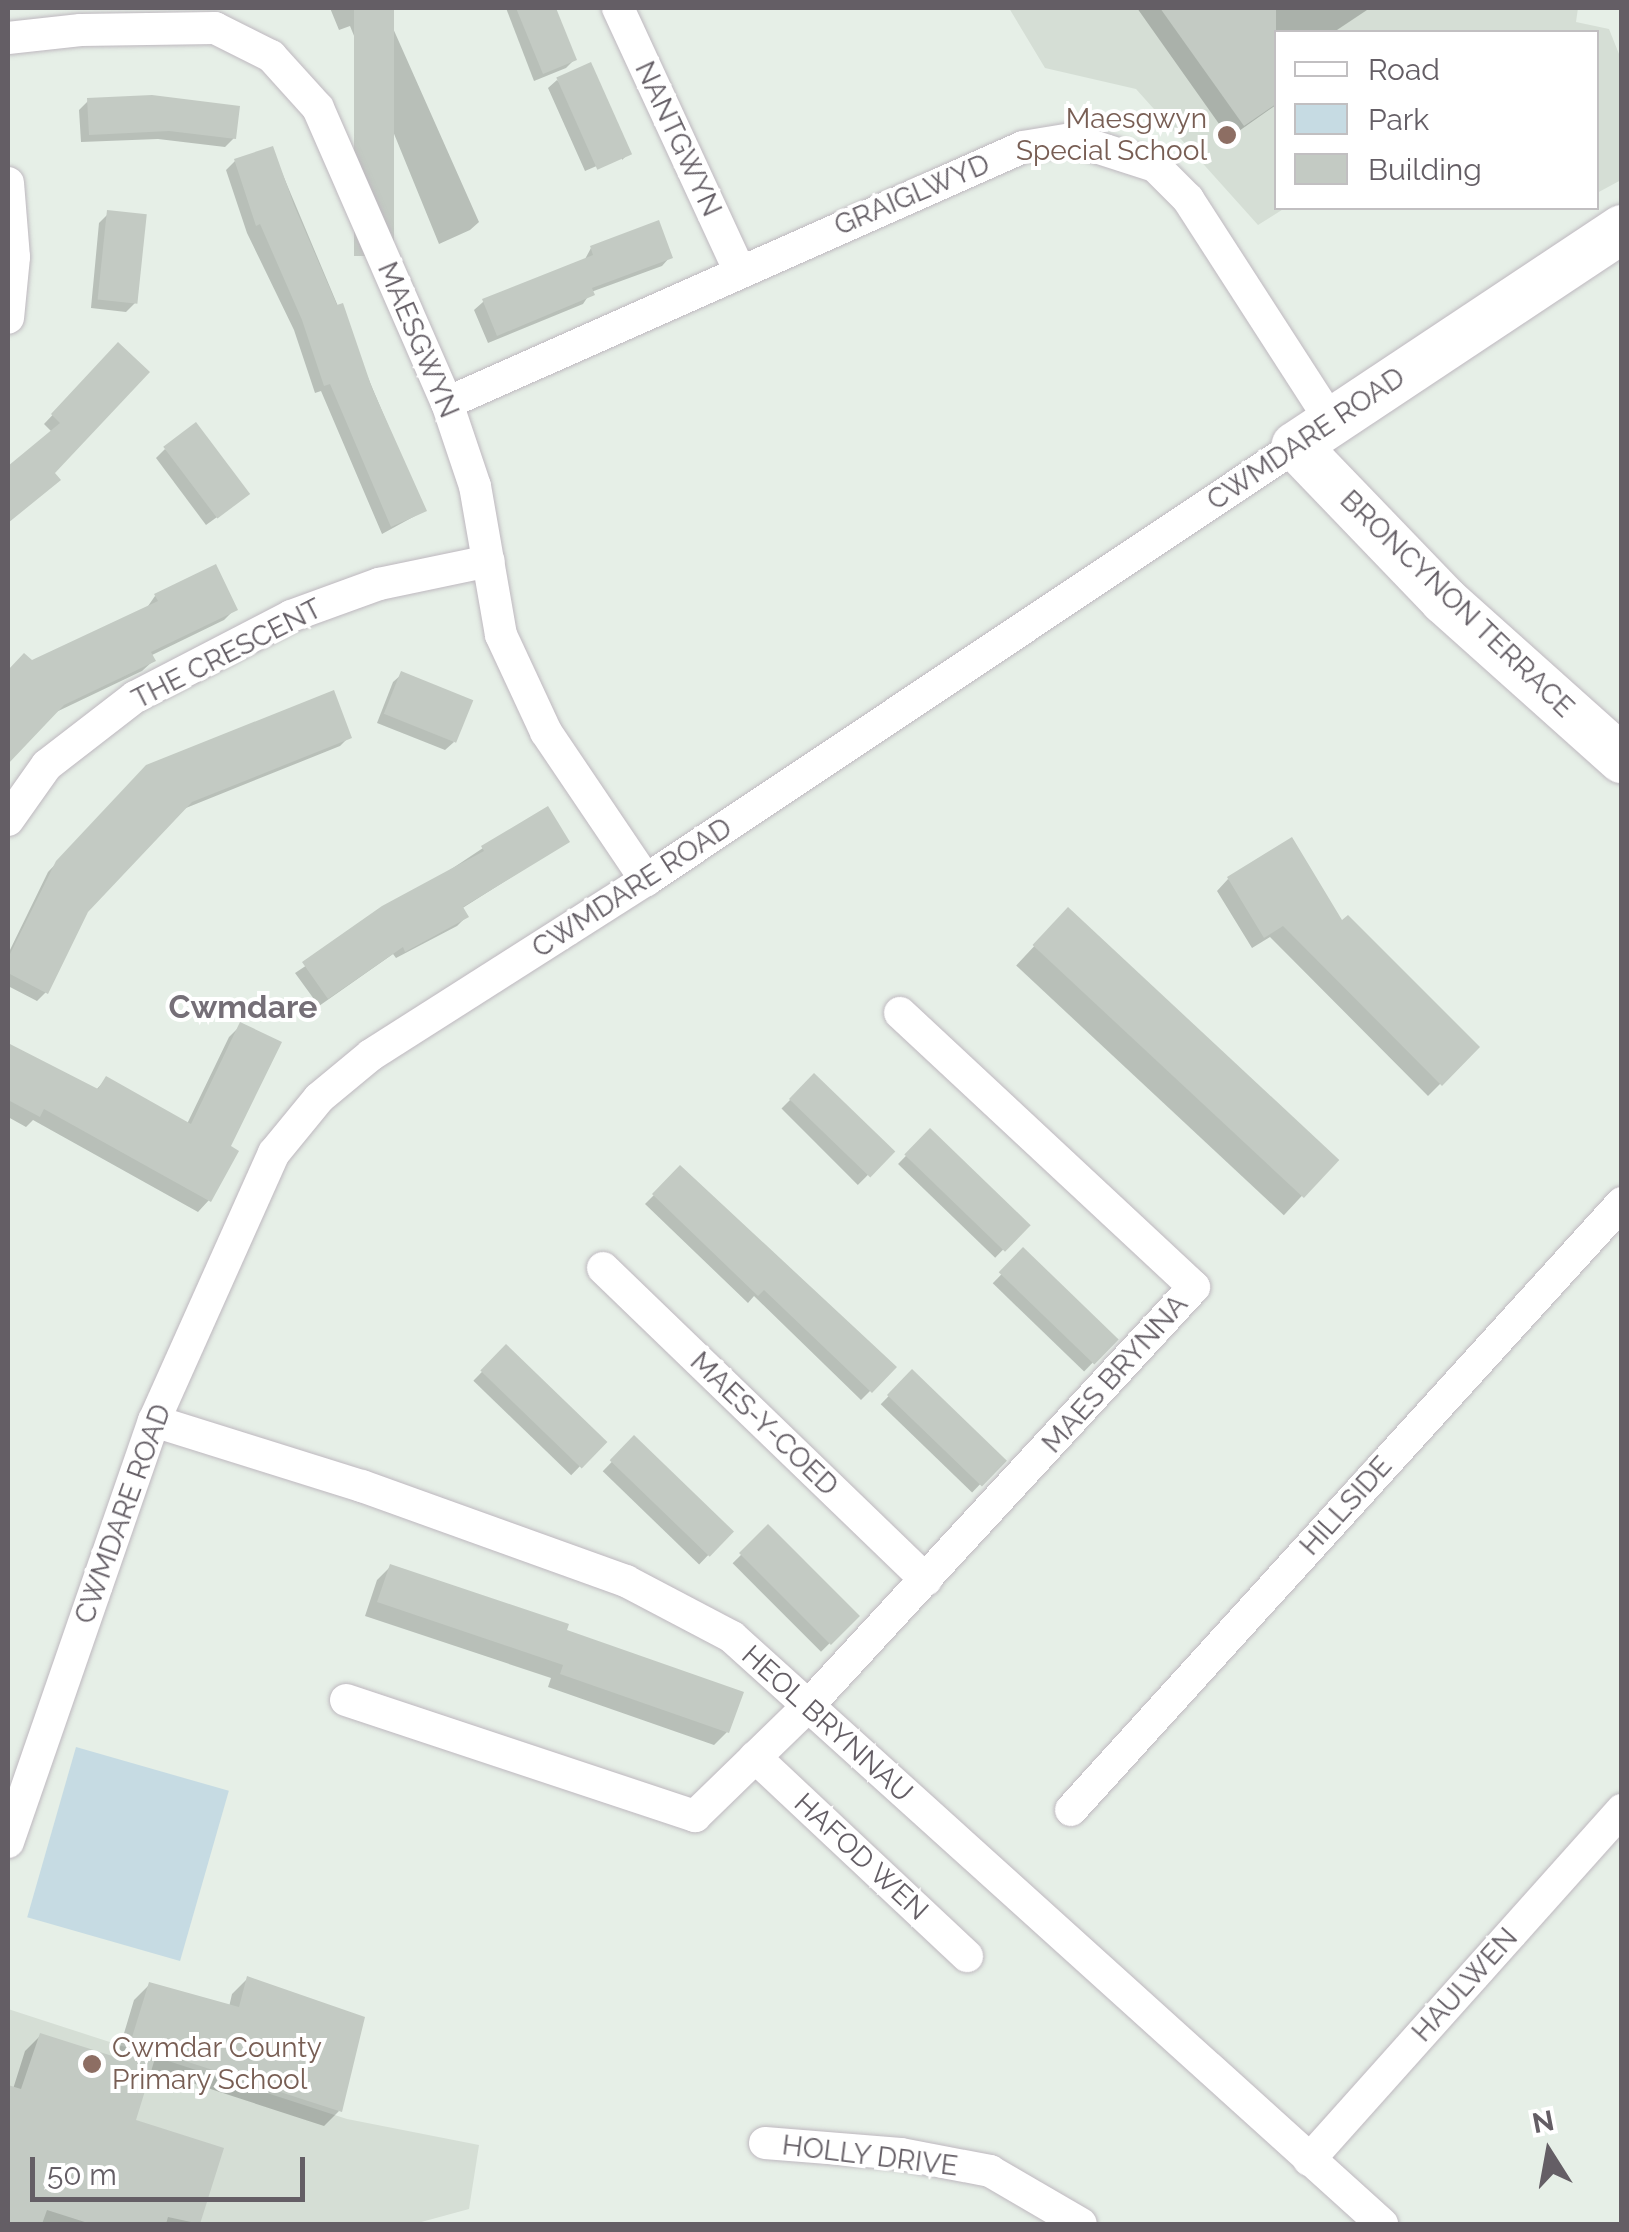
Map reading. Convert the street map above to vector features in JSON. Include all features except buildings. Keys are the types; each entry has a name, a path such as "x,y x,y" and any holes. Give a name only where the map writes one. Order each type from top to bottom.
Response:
{"street":[{"name":"NANTGWYN","path":"618,8 739,270"},
{"name":"MAESGWYN","path":"8,38 101,29 216,28 271,56 318,108 447,403 475,486 501,634 546,732 646,880"},
{"name":"GRAIGLWYD","path":"447,403 739,270 1023,148 1071,139 1155,166 1188,199 1314,434"},
{"path":"8,183 14,257 8,318"},
{"name":"CWMDARE ROAD","path":"8,1842 154,1421 274,1153 319,1098 371,1055 646,880 1622,229"},
{"name":"BRONCYNON TERRACE","path":"1314,434 1444,600 1622,759"},
{"name":"THE CRESCENT","path":"8,820 47,765 135,697 290,616 379,584 489,562"},
{"name":"MAES BRYNNA","path":"900,1013 1194,1287 926,1580"},
{"name":"HILLSIDE","path":"1071,1810 1622,1203"},
{"name":"MAES-Y-COED","path":"602,1268 926,1580"},
{"name":"HEOL BRYNNAU","path":"154,1421 362,1486 626,1581 732,1637 1382,2224"},
{"path":"346,1700 694,1816 807,1707 926,1580"},
{"name":"HAFOD WEN","path":"755,1758 967,1956"},
{"name":"HAULWEN","path":"1309,2160 1622,1810"},
{"name":"HOLLY DRIVE","path":"766,2143 902,2154 990,2172 1080,2224"}],"shaded area":[{"name":"Maesgwyn Special School","path":"1009,8 1578,8 1576,22 1609,29 1621,59 1621,180 1599,192 1599,30 1274,30 1274,210 1282,210 1258,225 1136,89 1045,68"},
{"name":"Cwmdar County Primary School","path":"8,2009 347,2119 479,2145 469,2209 414,2224 8,2224"}],"green space":[{"path":"76,1747 229,1791 180,1961 27,1917"}],"place":[{"name":"Maesgwyn Special School","path":"1227,135"},
{"name":"Cwmdar County Primary School","path":"92,2064"}],"district":[{"name":"Cwmdare","path":"243,1007"}]}
